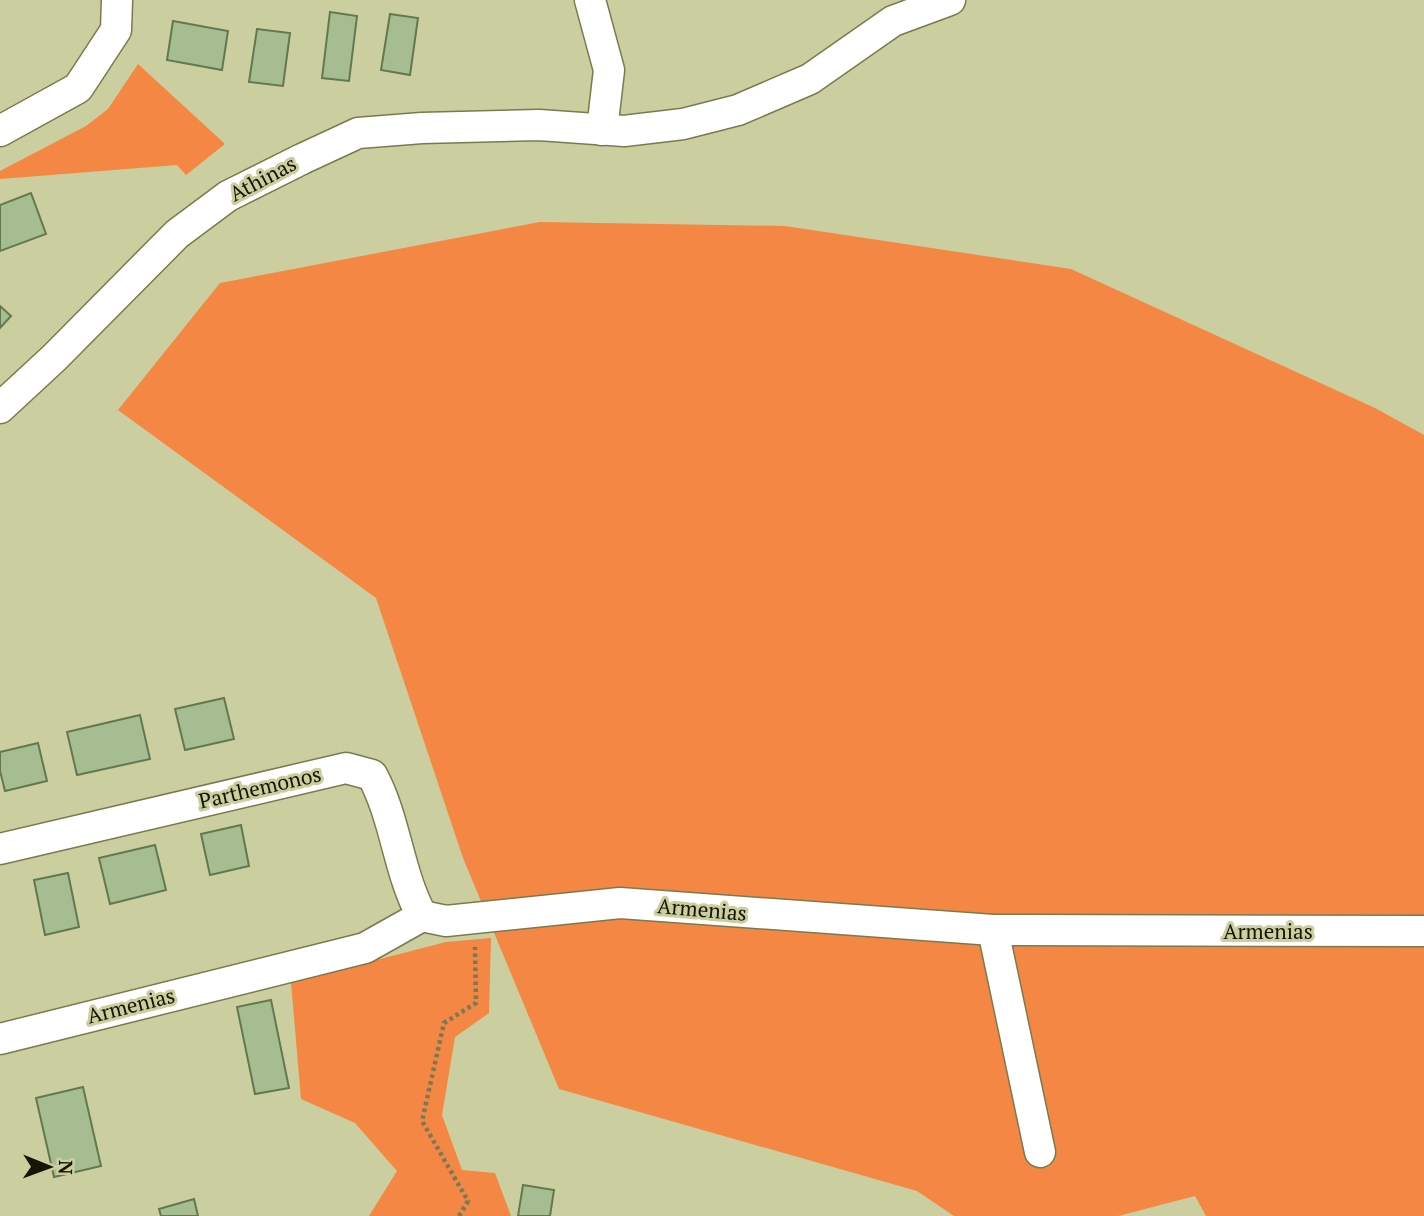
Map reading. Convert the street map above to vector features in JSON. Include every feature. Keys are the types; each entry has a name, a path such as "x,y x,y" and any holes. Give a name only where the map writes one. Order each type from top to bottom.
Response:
{"street":[{"path":"0,131 78,88 116,30 117,0"},
{"path":"590,0 609,70 602,130"},
{"name":"Athinas","path":"0,408 54,358 177,234 229,196 358,134 422,128 539,125 624,131 683,124 738,110 810,79 893,21 950,0"},
{"name":"Parthemonos","path":"0,849 346,768 372,775 384,796 411,895 422,916"},
{"name":"Armenias","path":"0,1039 365,948 422,916 446,921 620,904 993,930 1424,930"},
{"path":"993,930 1040,1152"}],"path":[{"path":"459,1216 468,1201 422,1121 444,1023 476,1003 475,918"}],"shaded area":[{"path":"138,64 225,144 186,175 177,165 0,179 0,171 86,126 108,109"},
{"path":"540,222 785,226 1071,269 1375,408 1424,435 1424,1216 1206,1216 1195,1196 1118,1216 954,1216 917,1191 559,1089 463,858 376,598 118,410 220,283"},
{"path":"491,938 489,1013 455,1037 442,1115 462,1170 495,1173 511,1216 369,1216 397,1171 355,1123 301,1099 291,982 446,942"}],"building":[{"path":"330,12 357,16 349,81 322,78"},
{"path":"390,14 418,18 410,75 381,70"},
{"path":"173,21 228,31 222,70 167,60"},
{"path":"257,29 290,33 283,86 249,82"},
{"path":"31,193 46,234 0,251 0,205"},
{"path":"0,306 11,316 0,328"},
{"path":"224,698 234,739 185,750 175,709"},
{"path":"140,715 150,759 77,775 67,732"},
{"path":"38,743 47,781 5,791 0,771 0,752"},
{"path":"241,825 249,866 210,875 201,834"},
{"path":"155,845 166,890 110,904 99,858"},
{"path":"68,873 79,927 45,935 34,880"},
{"path":"271,1000 289,1088 255,1094 237,1007"},
{"path":"83,1087 101,1166 54,1177 36,1098"},
{"path":"523,1185 554,1190 550,1216 518,1216"},
{"path":"194,1199 198,1216 161,1216 159,1209"}]}
